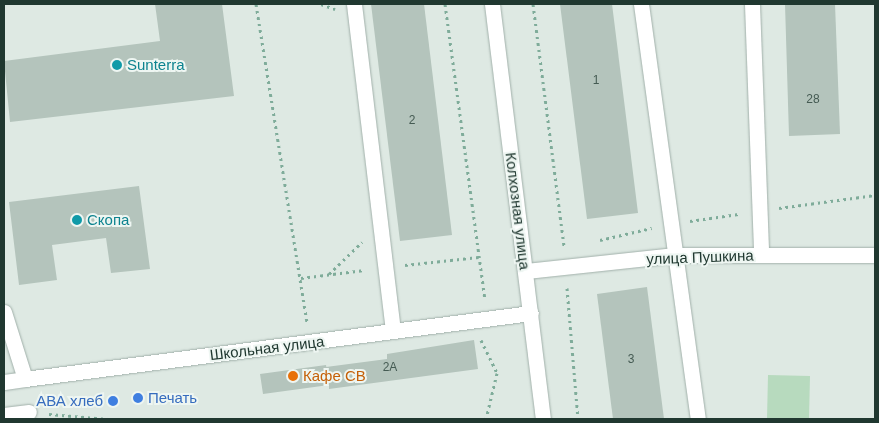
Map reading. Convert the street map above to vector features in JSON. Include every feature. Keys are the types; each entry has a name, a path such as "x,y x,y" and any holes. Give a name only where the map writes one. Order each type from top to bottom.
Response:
{"street":[{"path":"354,4 393,331"},
{"name":"Колхозная улица","path":"492,4 543,419"},
{"path":"641,4 698,419"},
{"path":"752,4 761,256"},
{"name":"улица Пушкина","path":"526,271 675,256 875,255"},
{"path":"4,312 25,379"},
{"name":"Школьная улица","path":"4,382 531,313"},
{"path":"4,415 29,412"}],"path":[{"path":"256,4 301,278 309,342"},
{"path":"301,278 479,257 445,4"},
{"path":"533,4 564,248 574,246"},
{"path":"593,242 671,224 875,194"},
{"path":"328,275 380,224"},
{"path":"566,267 578,419"},
{"path":"29,412 108,419"}],"green space":[{"path":"768,375 810,376 809,419 767,419"}],"building":[{"name":"Sunterra","path":"155,4 222,4 234,96 10,122 4,61 160,41"},
{"path":"371,4 424,4 452,235 400,241"},
{"path":"560,4 612,4 638,213 587,219"},
{"path":"785,4 835,4 840,134 789,136"},
{"name":"Скопа","path":"139,186 150,269 111,273 106,238 52,245 57,280 19,285 9,202"},
{"path":"647,287 664,419 613,419 597,294"},
{"path":"474,340 478,369 329,389 329,385 263,394 260,374 326,365 326,367 387,359 387,354"}],"place":[{"name":"Sunterra","path":"117,65"},
{"name":"Скопа","path":"77,220"},
{"name":"Кафе СВ","path":"293,376"},
{"name":"Печать","path":"138,398"},
{"name":"АВА хлеб","path":"113,401"}]}
